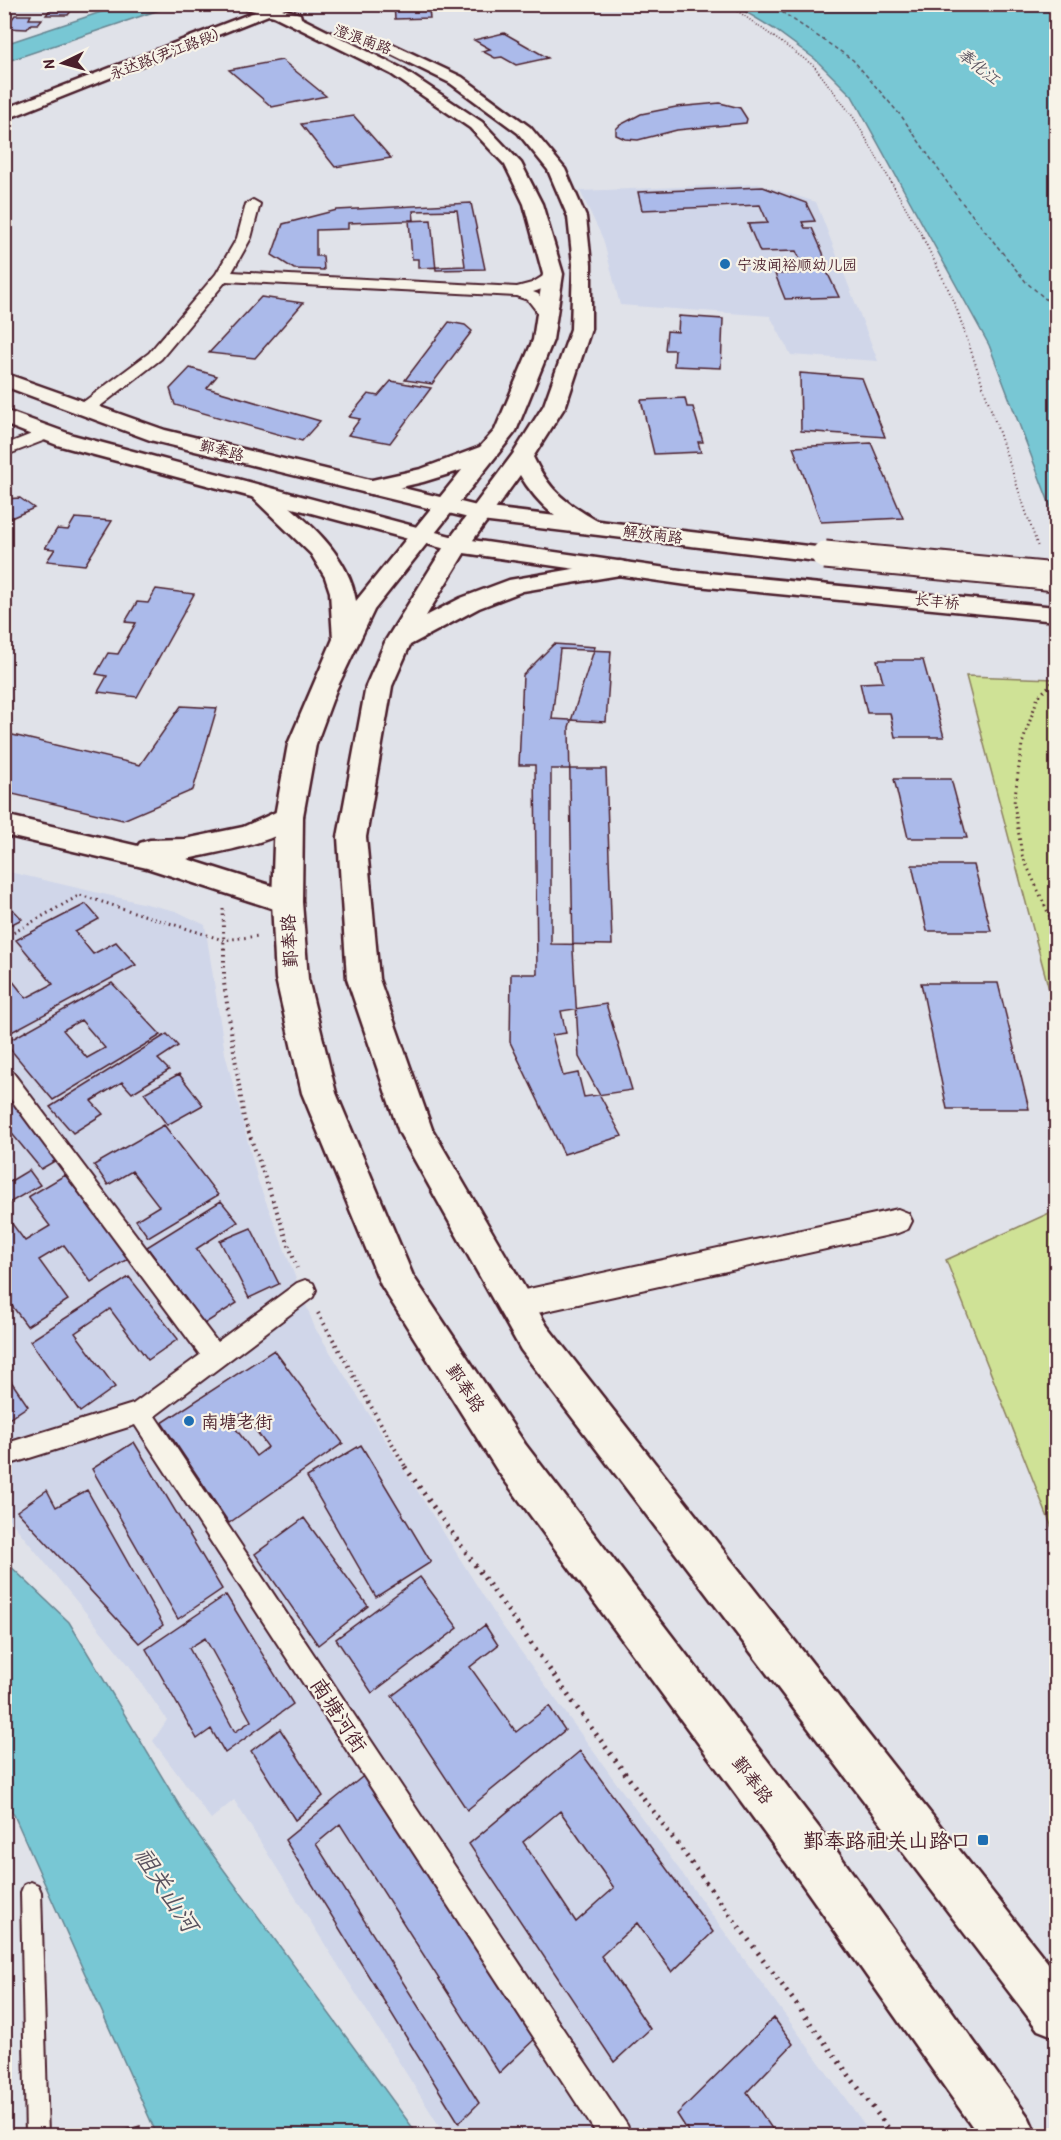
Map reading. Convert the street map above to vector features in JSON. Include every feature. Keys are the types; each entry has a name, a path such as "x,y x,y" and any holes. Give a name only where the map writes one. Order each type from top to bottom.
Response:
{"main road":[{"path":"250,5 282,8"},
{"name":"永达路(尹江路段)","path":"4,101 250,5"},
{"name":"永达路(尹江路段)","path":"4,115 282,8"},
{"name":"澄浪南路","path":"282,8 396,71 476,125 512,163 533,204 553,274 543,340 505,431 444,505"},
{"name":"澄浪南路","path":"282,8 409,56 456,80 524,130 556,169 577,217 582,264 581,329 555,405 522,457 481,514"},
{"name":"鄞奉路","path":"4,379 158,435 481,514"},
{"name":"鄞奉路","path":"4,416 65,441 420,536 457,545 620,568"},
{"path":"371,487 449,468 489,451"},
{"path":"522,457 535,485 554,506 591,527"},
{"path":"260,494 307,534 335,572 342,594 346,639"},
{"name":"鄞奉路","path":"444,505 363,608 346,639 302,744 289,816 287,902 292,979 319,1093 399,1285 510,1457 819,1867 1011,2136"},
{"path":"481,514 457,545 399,640 379,686 352,837 363,979 417,1132 541,1348 1056,2012"},
{"name":"解放南路","path":"481,514 825,555"},
{"name":"长丰桥","path":"825,555 1056,577"},
{"path":"399,640 470,603 518,585 620,568"},
{"name":"长丰桥","path":"620,568 687,578 1056,614"},
{"path":"124,850 184,849 216,843 250,835 289,816"},
{"path":"4,825 124,850 223,879 287,902"}],"street":[{"path":"84,410 155,356 222,276 244,238 253,204"},
{"path":"518,292 537,286 553,274"},
{"path":"222,276 518,292 533,297 547,315"},
{"path":"4,451 47,433"},
{"path":"4,1075 214,1356"},
{"path":"515,1305 898,1221"},
{"path":"4,1455 140,1413 305,1290"},
{"name":"南塘河街","path":"140,1413 616,2136"}],"lane":[{"path":"31,1892 37,2136"}],"path":[{"path":"724,4 814,66 854,118 923,238 954,302 1040,553"},
{"path":"1056,679 1038,697 1022,744 1014,803 1022,855 1056,930"},
{"path":"223,879 224,983 244,1119 305,1290 402,1463 590,1726 894,2136"},
{"path":"4,938 80,895 223,940"}],"shaded area":[{"name":"宁波闻裕顺幼儿园","path":"758,184 816,202 878,361 791,355 770,316 620,305 603,239 580,191"},
{"name":"南塘老街","path":"5,871 176,911 205,925 225,1053 258,1181 315,1328 501,1624 872,2135 445,2135 234,1800 211,1819 153,1741 167,1720 128,1664 5,1514"}],"green space":[{"path":"966,676 1056,679 1056,1016"},
{"path":"1056,1210 1056,1538 946,1260"}],"water":[{"path":"125,4 174,5 5,62 5,44"},
{"name":"奉化江","path":"734,5 1056,5 1056,521 989,345 852,96 815,59 774,29"},
{"name":"祖关山河","path":"4,1560 69,1622 191,1825 418,2135 157,2135 14,1815 5,1802"}],"building":[{"path":"54,4 82,6 78,11 71,11 68,15 46,15"},
{"path":"394,4 428,4 430,18 395,19"},
{"path":"15,15 31,15 29,19 42,19 38,24 31,24 27,29 5,28"},
{"path":"504,33 548,58 516,65 502,57 495,58 482,51 490,49 474,40"},
{"path":"282,60 326,96 272,107 229,70"},
{"path":"720,103 740,108 747,119 746,123 677,130 638,140 625,139 616,135 616,129 620,125 641,114 676,107"},
{"path":"354,116 391,158 335,167 301,124"},
{"path":"763,187 806,203 815,221 802,222 805,228 812,228 823,253 827,272 839,297 785,299 775,274 806,273 796,251 760,252 748,224 768,223 760,205 642,210 638,192"},
{"path":"471,203 485,269 436,270 431,220 348,223 348,229 316,230 316,256 323,256 324,270 294,269 272,255 283,224 337,210"},
{"path":"457,210 465,266 418,268 418,259 412,259 409,220 414,220 413,211"},
{"path":"261,297 303,303 255,358 209,353"},
{"path":"679,316 723,319 721,368 674,366 675,350 665,350 667,331 678,332"},
{"path":"449,322 465,325 472,331 432,384 405,380"},
{"path":"190,368 217,376 207,388 320,421 302,441 175,405 170,389"},
{"path":"800,373 862,378 885,437 801,431"},
{"path":"391,381 431,388 390,443 348,435 360,419 349,417 368,394 378,396"},
{"path":"685,398 687,407 693,407 703,442 698,442 701,452 654,454 641,400"},
{"path":"871,443 903,518 821,522 793,447"},
{"path":"20,498 34,508 4,521 4,499"},
{"path":"75,518 112,521 85,565 47,561 55,549 45,548 57,529 68,530"},
{"path":"156,589 194,594 137,697 98,692 107,676 96,674 108,653 118,654 136,623 125,622 137,602 148,603"},
{"path":"554,644 595,647 569,727 573,950 579,1057 622,1136 564,1154 510,1042 511,974 537,974 535,765 519,765 523,675"},
{"path":"560,649 611,651 606,722 552,719"},
{"path":"877,660 923,660 944,737 895,737 890,713 867,713 860,683 883,682"},
{"path":"181,706 217,708 193,790 123,820 4,792 4,733 140,765"},
{"path":"551,769 606,769 612,945 551,944"},
{"path":"894,779 951,779 967,838 908,838"},
{"path":"912,865 974,865 991,931 927,931"},
{"path":"4,900 22,919 4,928"},
{"path":"86,904 99,919 75,932 93,954 116,942 136,965 4,1036 4,970 26,998 53,984 16,940"},
{"path":"112,983 161,1035 53,1100 5,1043","holes":["81,1020 105,1048 87,1058 63,1030"]},
{"path":"921,983 998,983 1029,1109 947,1109"},
{"path":"606,1004 632,1090 584,1097 578,1073 563,1076 552,1035 566,1033 561,1011"},
{"path":"167,1034 178,1046 158,1059 169,1070 132,1093 122,1082 91,1101 103,1114 73,1133 50,1107"},
{"path":"179,1074 203,1105 167,1125 144,1093"},
{"path":"4,1080 65,1155 41,1169 4,1124"},
{"path":"164,1125 218,1195 148,1237 136,1220 159,1206 132,1171 108,1185 94,1165"},
{"path":"29,1170 40,1185 4,1206 4,1185"},
{"path":"65,1175 129,1258 91,1282 64,1245 39,1260 68,1300 27,1326 4,1295 4,1213 25,1241 50,1226 28,1197"},
{"path":"221,1201 238,1222 196,1249 237,1303 204,1324 147,1247"},
{"path":"251,1228 279,1284 249,1298 220,1241"},
{"path":"129,1277 178,1339 148,1360 110,1309 75,1333 115,1387 80,1412 30,1341"},
{"path":"274,1350 343,1443 229,1523 162,1423","holes":["243,1413 268,1447 256,1456 230,1421"]},
{"path":"4,1371 28,1406 4,1422"},
{"path":"134,1442 222,1589 178,1619 92,1469"},
{"path":"361,1445 431,1562 376,1597 307,1477"},
{"path":"47,1490 56,1507 87,1490 163,1625 139,1643 17,1511"},
{"path":"304,1518 368,1606 318,1645 255,1554"},
{"path":"420,1577 458,1628 372,1693 336,1639"},
{"path":"226,1595 293,1704 225,1753 211,1729 197,1739 146,1649","holes":["205,1638 251,1721 235,1732 189,1648"]},
{"path":"485,1625 498,1645 470,1667 516,1732 549,1706 565,1730 467,1810 392,1696"},
{"path":"280,1729 323,1796 295,1820 251,1751"},
{"path":"580,1751 713,1932 672,1972 637,1923 601,1956 650,2029 614,2062 469,1844","holes":["560,1811 614,1888 576,1922 523,1842"]},
{"path":"367,1773 540,2034 499,2073 340,1824 316,1844 479,2103 459,2123 285,1840"},
{"path":"774,2018 793,2044 747,2092 777,2136 691,2136 677,2114"},
{"path":"140,2126 140,2136 103,2136"}],"ferry route":[{"path":"770,4 853,60 902,117 956,195 1026,282 1056,308"}],"place":[{"name":"宁波闻裕顺幼儿园","path":"725,264"},
{"name":"南塘老街","path":"189,1421"},
{"name":"鄞奉路祖关山路口","path":"983,1840"}]}
